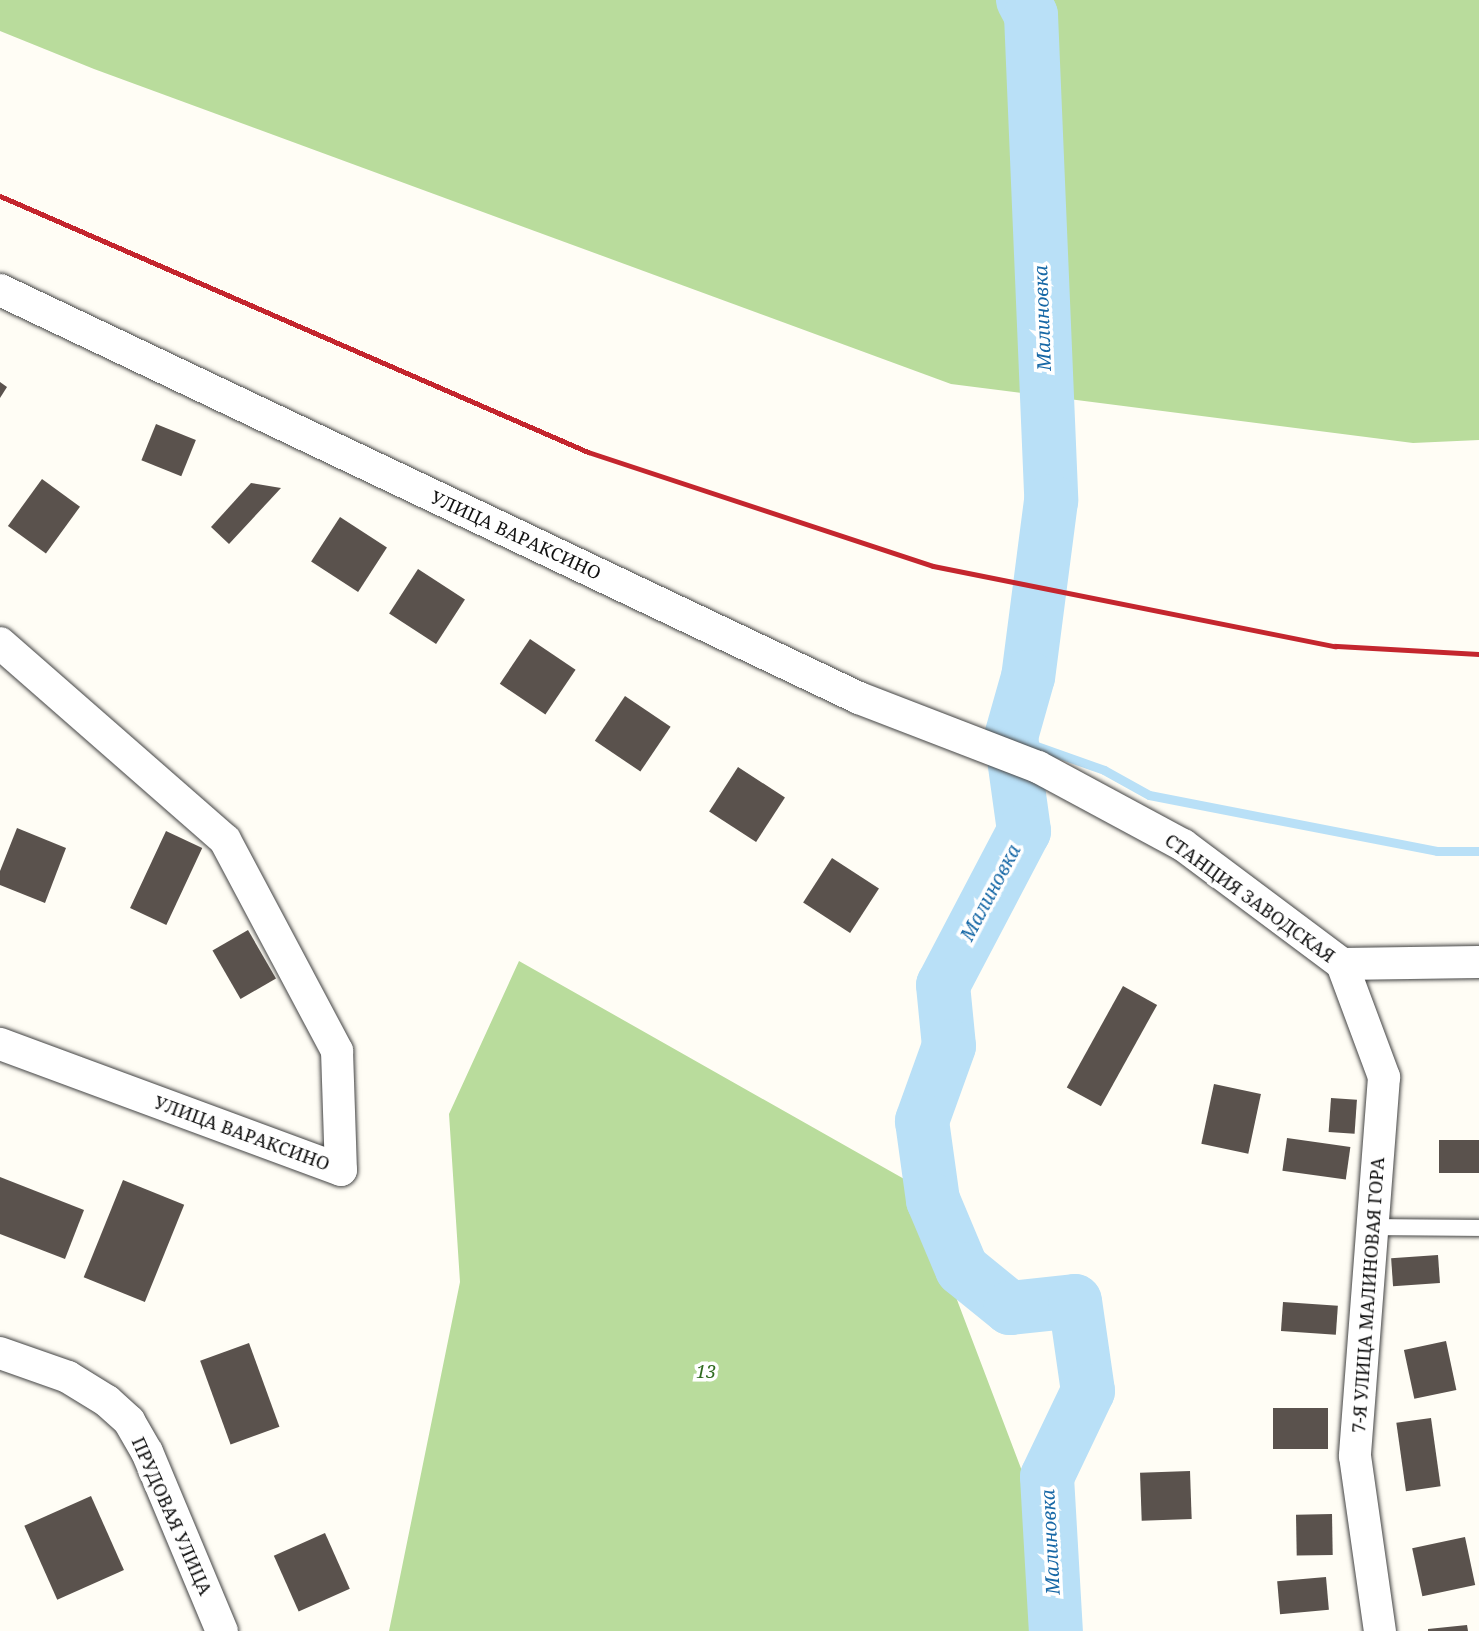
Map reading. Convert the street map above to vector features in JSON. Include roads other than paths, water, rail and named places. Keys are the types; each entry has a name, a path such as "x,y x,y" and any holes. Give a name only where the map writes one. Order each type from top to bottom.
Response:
{"street":[{"name":"УЛИЦА ВАРАКСИНО","path":"0,290 859,698 1038,767"},
{"name":"УЛИЦА ВАРАКСИНО","path":"0,643 225,840 337,1051 341,1170 0,1044"},
{"name":"СТАНЦИЯ ЗАВОДСКАЯ","path":"1038,767 1183,845 1342,964 1479,962"},
{"name":"7-Я УЛИЦА МАЛИНОВАЯ ГОРА","path":"1342,964 1384,1077 1355,1457 1380,1631"},
{"name":"ПРУДОВАЯ УЛИЦА","path":"0,1353 68,1377 107,1401 129,1421 147,1452 222,1631"}],"lane":[{"path":"1373,1227 1479,1228"}],"waterway":[{"name":"Малиновка","path":"1023,0 1031,15 1051,501 1028,677 1011,737 1024,831 943,985 949,1046 922,1121 933,1200 962,1269 1010,1308 1075,1301 1088,1391 1047,1477 1056,1631"},
{"path":"1011,737 1104,770 1149,795 1437,851 1479,851"}],"railway":[{"path":"0,196 588,452 933,566 1335,646 1479,654"}],"park label":[{"name":"13","path":"706,1371"}]}
